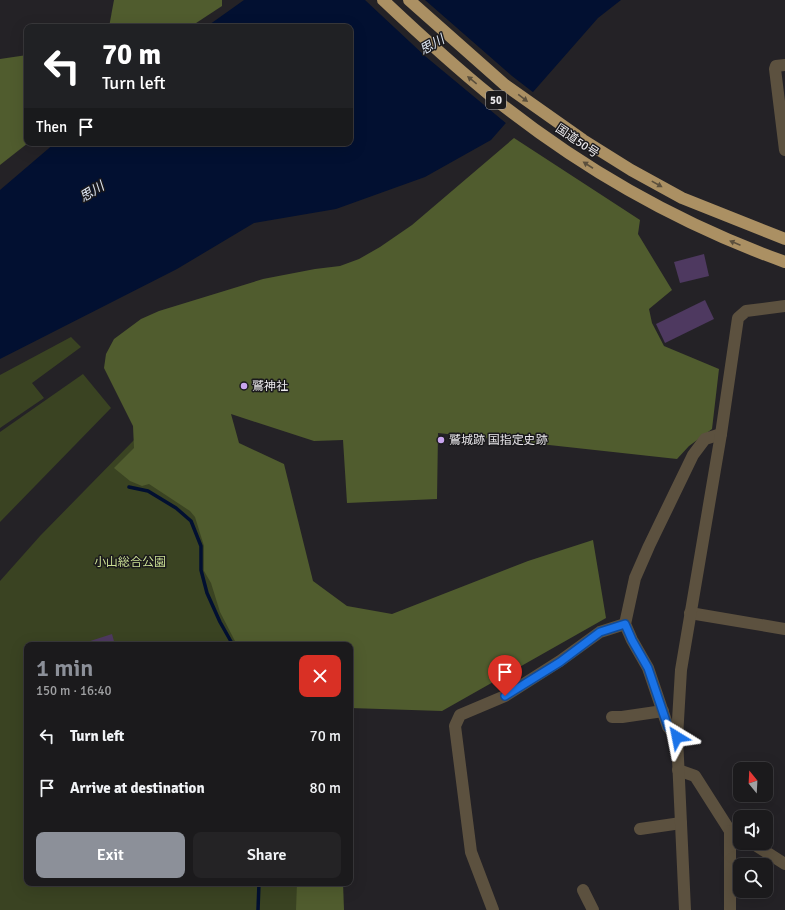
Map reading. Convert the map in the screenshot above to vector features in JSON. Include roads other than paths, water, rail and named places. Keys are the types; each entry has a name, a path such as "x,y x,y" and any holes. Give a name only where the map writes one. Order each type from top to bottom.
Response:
{"highway":[{"name":"国道50号","path":"383,0 492,98 549,139 620,186 716,235 785,262"},
{"name":"国道50号","path":"409,0 506,85 559,124 631,170 682,198 785,239"}],"street":[{"path":"785,65 776,66 775,69 785,150"},
{"path":"685,910 677,737 681,670 721,434 738,318 746,311 785,306"},
{"path":"677,737 668,727 648,668 632,640 625,624 635,578 693,455 705,439 721,434"},
{"path":"690,613 785,629"},
{"path":"493,910 471,852 455,726 460,715 505,696 560,662 600,632 625,624"},
{"path":"612,716 622,717 663,711"},
{"path":"678,770 695,776 733,831"},
{"path":"640,829 681,823"},
{"path":"730,910 734,850"},
{"path":"763,850 785,864"},
{"path":"583,890 593,910"}],"water":[{"name":"思川","path":"244,0 621,0 598,18 491,140 425,177 336,209 254,223 177,269 0,359 0,190 51,146 353,146 353,24 210,24"}],"waterway":[{"path":"129,487 148,491 176,508 191,521 201,546 201,570 207,593 220,622 231,642"},
{"path":"258,910 259,886"}],"place":[{"name":"鷲神社","path":"244,386"},
{"name":"鷲城跡 国指定史跡","path":"441,440"}],"park label":[{"name":"小山総合公園","path":"130,562"}]}
